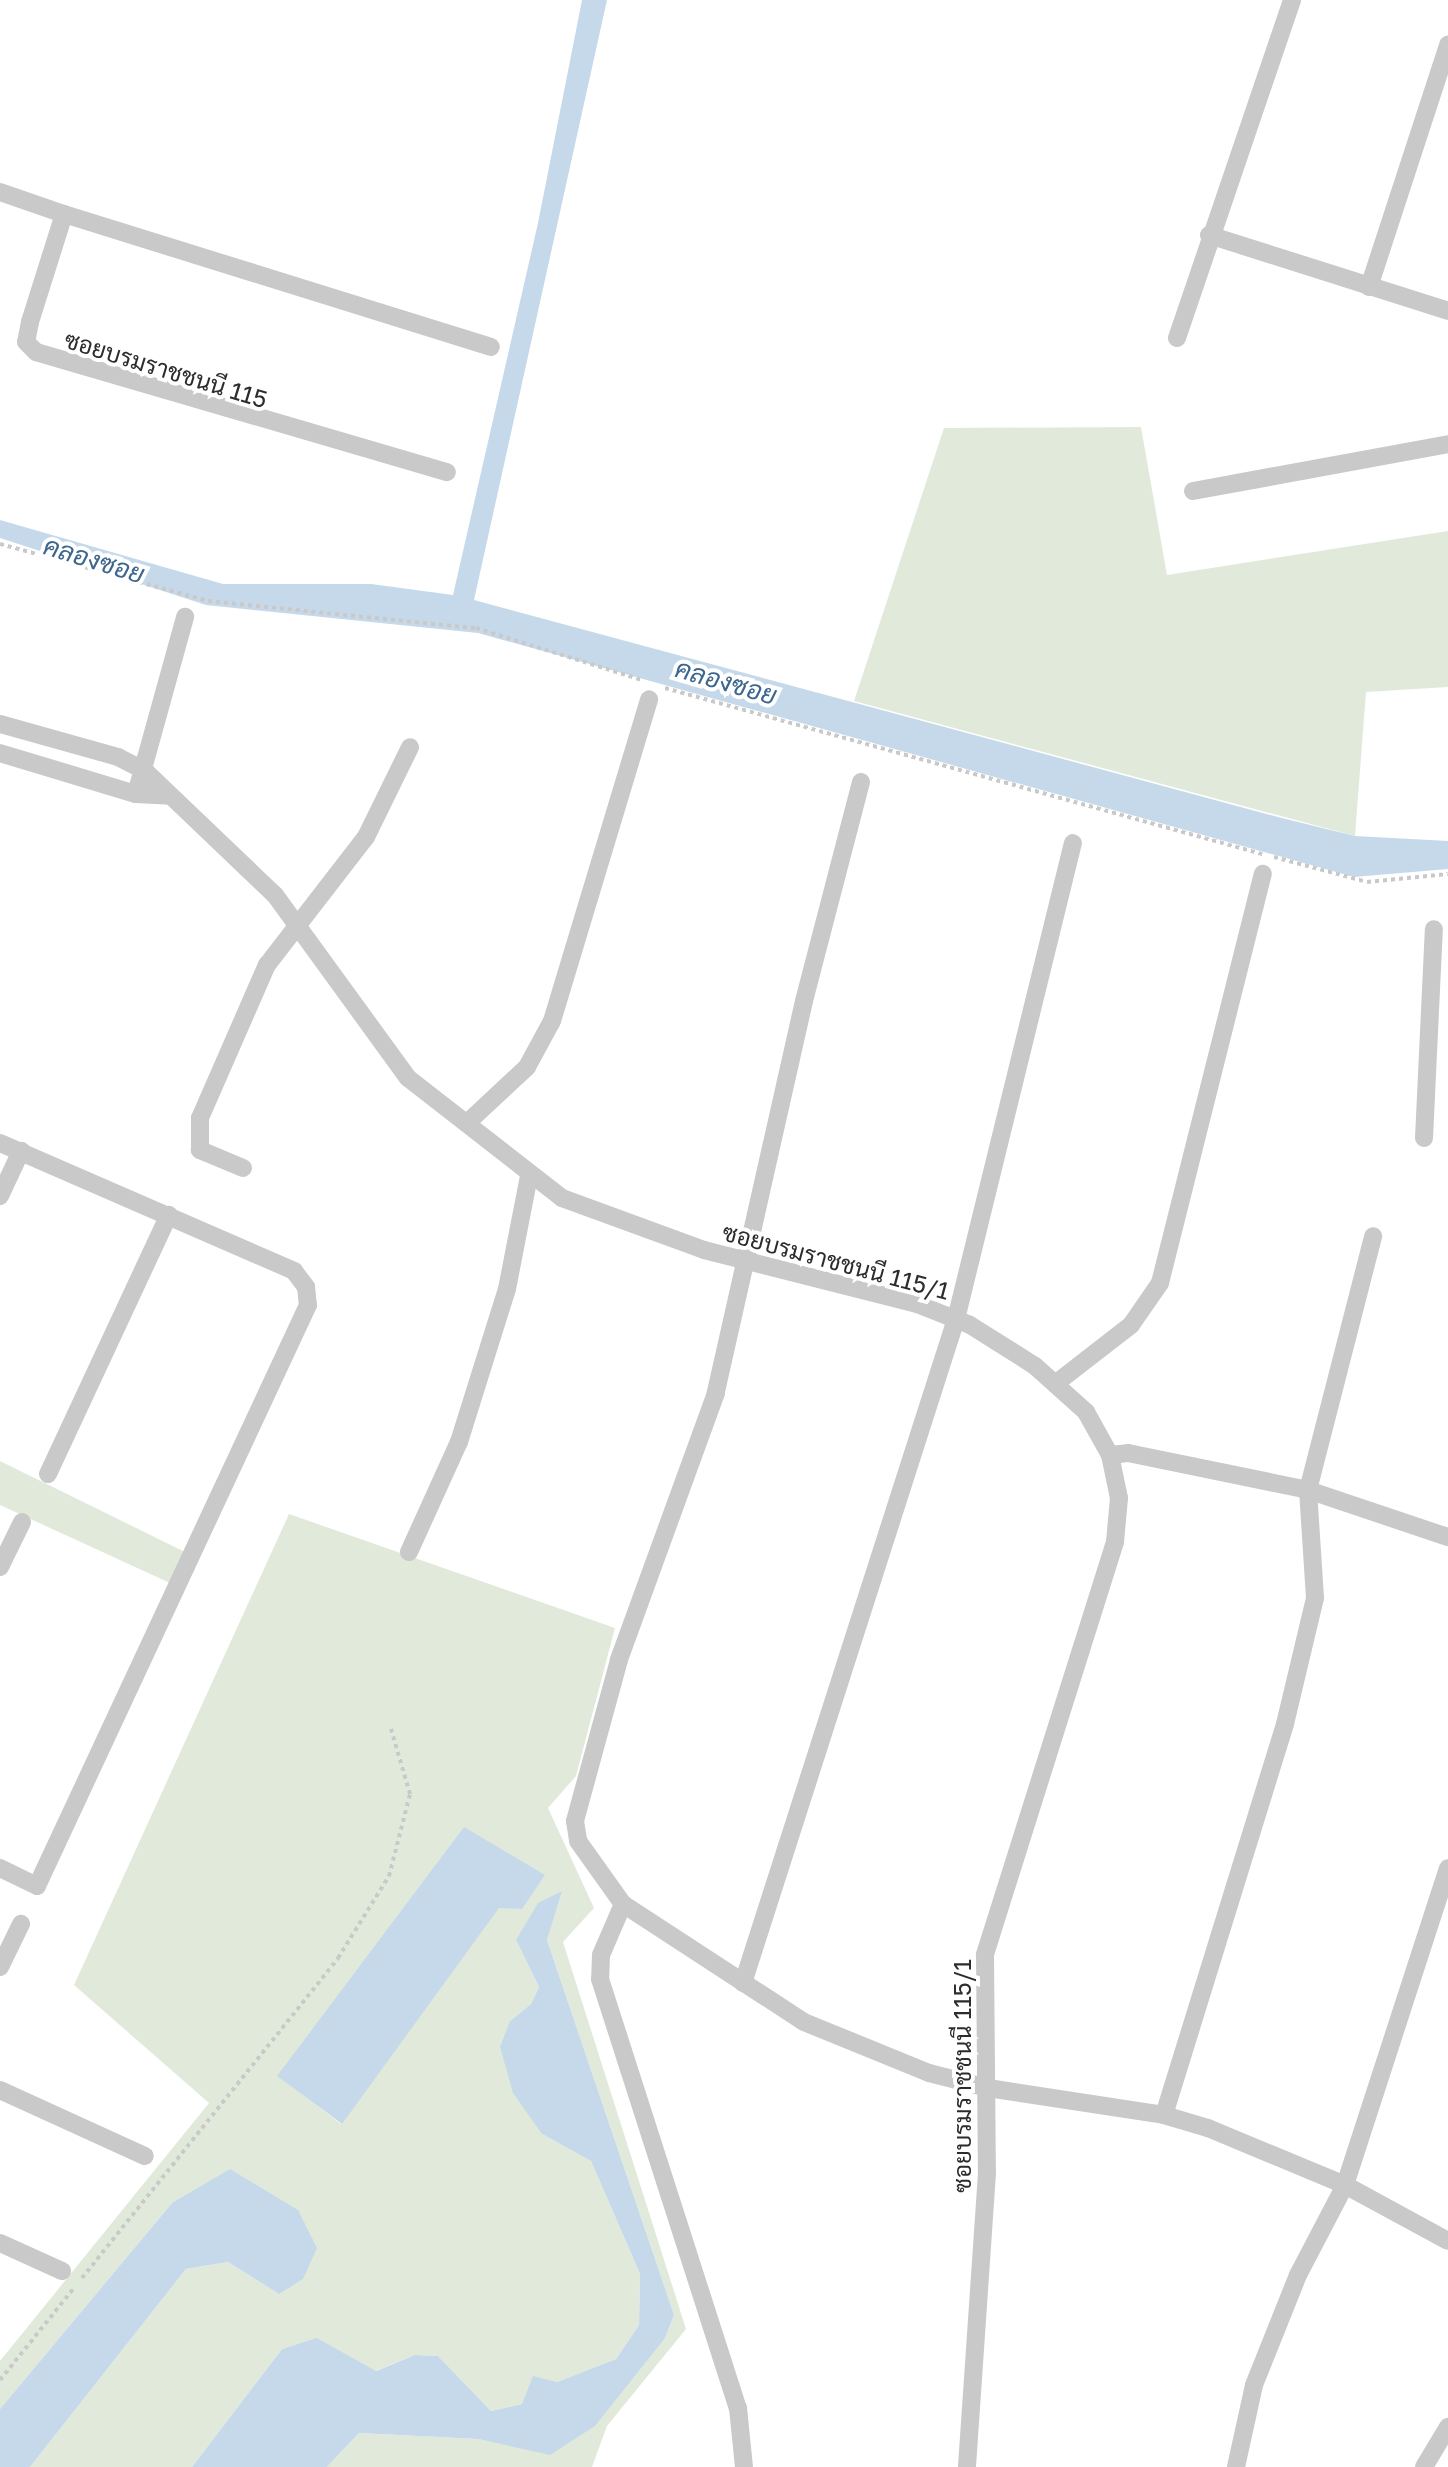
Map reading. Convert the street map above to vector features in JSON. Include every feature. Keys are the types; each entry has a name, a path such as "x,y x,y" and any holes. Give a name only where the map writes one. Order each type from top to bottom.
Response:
{"street":[{"path":"1177,338 1209,235 1292,0"},
{"path":"1369,287 1448,45"},
{"path":"0,192 491,347"},
{"name":"ซอยบรมราชชนนี 115","path":"64,214 30,322 26,342 36,352 447,472"},
{"path":"1209,235 1448,311"},
{"path":"1193,491 1448,444"},
{"path":"136,794 185,617"},
{"path":"467,1123 527,1067 552,1021 649,699"},
{"name":"ซอยบรมราชชนนี 115/1","path":"0,724 118,757 144,770 275,895 408,1078 529,1176 562,1198 745,1262 917,1304 956,1319 1035,1366 1086,1412 1110,1455 1119,1498 1115,1542 985,1955 988,2088 984,2235 967,2467"},
{"path":"22,730 8,755 136,794 170,796"},
{"path":"243,1168 200,1150 200,1118 267,965 366,837 410,747"},
{"path":"861,782 716,1393 619,1660 575,1821 578,1841 623,1904 816,2027 929,2073 988,2088 1164,2115 1274,2152 1345,2185 1448,2241"},
{"path":"743,1983 956,1319 1073,843"},
{"path":"1055,1384 1131,1325 1160,1283 1263,874"},
{"path":"1424,1138 1440,985 1434,929"},
{"path":"0,1143 294,1271 306,1287 308,1305 37,1886 0,1868"},
{"path":"0,1196 21,1151"},
{"path":"409,1552 459,1442 507,1289 529,1176"},
{"path":"48,1474 169,1215"},
{"path":"1164,2115 1285,1724 1315,1598 1308,1490 1373,1236"},
{"path":"1110,1455 1128,1453 1308,1490 1448,1537"},
{"path":"0,1567 22,1522"},
{"path":"1236,2467 1254,2385 1298,2275 1345,2185 1448,1868"},
{"path":"623,1904 601,1955 600,1979 738,2408 744,2467"},
{"path":"0,1967 21,1924"},
{"path":"0,2090 145,2156"},
{"path":"0,2243 62,2271"},
{"path":"1424,2467 1448,2427"}],"path":[{"path":"0,544 208,601 476,628 736,710 1367,882 1448,874"},
{"path":"0,2380 338,1958 389,1876 410,1794 391,1729"}],"green space":[{"path":"1141,427 1167,575 1448,531 1448,687 1366,692 1355,836 854,701 944,428"},
{"path":"0,1461 185,1552 170,1583 0,1505"},
{"path":"289,1514 615,1628 576,1776 548,1808 594,1908 563,1942 686,2329 607,2426 592,2467 327,2467 359,2433 478,2439 551,2454 665,2338 674,2315 547,1940 561,1891 516,1940 539,1987 531,2004 510,2021 542,2134 591,2161 640,2274 639,2325 616,2359 557,2382 522,2404 491,2411 438,2356 415,2355 375,2371 317,2339 282,2349 192,2467 30,2467 186,2269 228,2262 279,2294 172,2203 0,2409 0,2361 209,2103 74,1985","holes":["464,1828 522,1909 499,1907 341,2124 278,2076"]}],"water":[{"name":"คลองซอย","path":"582,0 607,0 474,600 1278,817 1355,836 1448,841 1448,869 1354,877 478,633 206,605 0,538 0,520 223,584 371,584 453,595 538,223"},
{"path":"464,1827 545,1875 522,1909 499,1908 342,2124 277,2076"},
{"path":"562,1891 547,1940 674,2315 665,2338 595,2426 550,2455 478,2439 359,2433 327,2467 192,2467 282,2349 317,2338 376,2371 415,2355 438,2356 491,2411 522,2404 533,2376 557,2382 616,2359 639,2325 640,2274 591,2161 542,2134 513,2093 500,2047 510,2021 531,2004 539,1987 516,1940 538,1903"},
{"path":"230,2169 298,2210 317,2248 303,2279 279,2294 228,2262 186,2269 30,2467 0,2467 0,2409 172,2203"}]}
